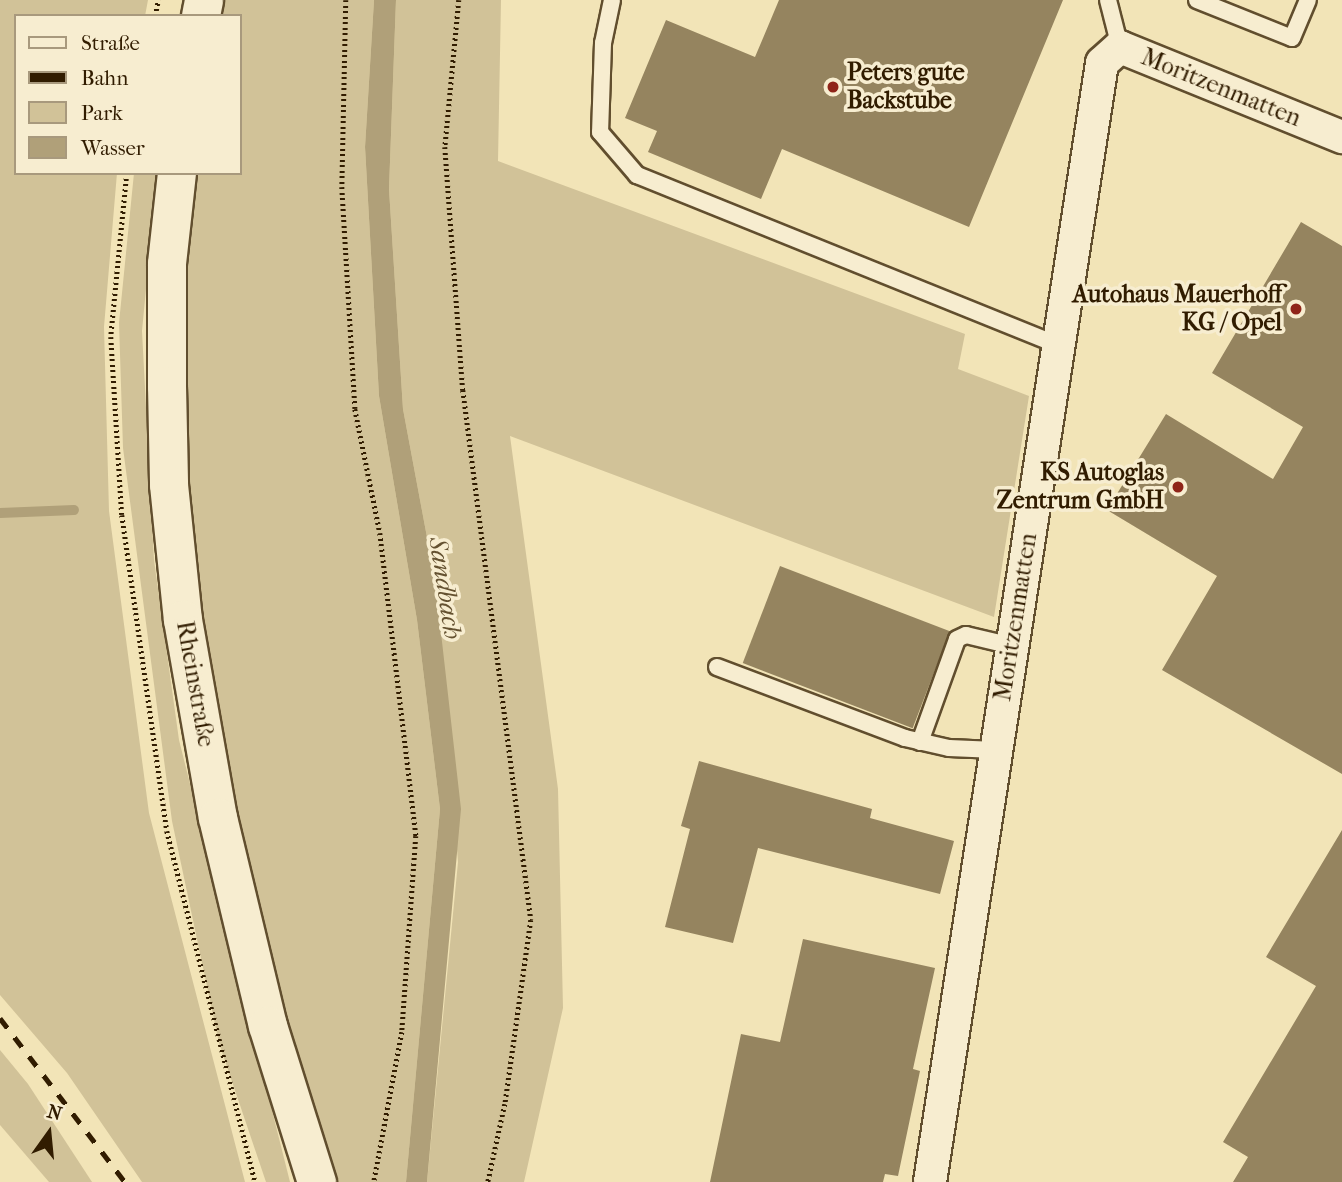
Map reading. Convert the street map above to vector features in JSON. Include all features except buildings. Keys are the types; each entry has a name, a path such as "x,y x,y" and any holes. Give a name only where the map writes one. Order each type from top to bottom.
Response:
{"street":[{"name":"Moritzenmatten","path":"930,1182 1102,63 1119,47 1342,137"},
{"name":"Rheinstraße","path":"177,175 167,264 169,485 183,620 218,818 268,1026 317,1182"}],"lane":[{"path":"612,0 603,43 600,132 637,175 1057,345"},
{"path":"1108,0 1119,47"},
{"path":"1197,0 1293,38 1308,0"},
{"path":"920,741 957,639 966,635 1012,646"},
{"path":"717,667 920,741 996,750"}],"path":[{"path":"346,0 342,187 355,409 380,533 416,836 402,1032 373,1182"},
{"path":"459,0 445,147 463,390 531,920 505,1104 488,1182"}],"green space":[{"path":"0,0 148,0 145,14 14,14 14,175 117,175 104,327 109,511 149,813 245,1182 142,1182 67,1073 0,995"},
{"path":"223,0 374,0 365,147 379,396 417,620 440,809 406,1182 337,1182 309,1112 260,928 212,701 184,464 179,356 193,175 242,175 242,14 220,14"},
{"path":"396,0 501,0 498,161 965,334 958,369 1029,396 994,617 510,436 558,789 563,1008 524,1182 427,1182 458,862 435,580 403,409 389,189"},
{"path":"134,175 157,175 142,331 154,560 179,740 290,1182 266,1182 219,1043 172,821 123,448 119,323"},
{"path":"0,1050 28,1084 92,1182 49,1182 0,1125"}],"water":[{"path":"374,0 396,0 389,189 403,409 435,580 461,809 427,1182 406,1182 440,809 417,620 379,396 365,147"}],"waterway":[{"path":"0,513 74,510"}],"railway":[{"path":"0,1018 125,1182"}],"place":[{"name":"Peters gute Backstube","path":"833,87"},
{"name":"Autohaus Mauerhoff KG / Opel","path":"1296,309"},
{"name":"KS Autoglas Zentrum GmbH","path":"1178,487"}],"water label":[{"name":"Sandbach","path":"445,588"}]}
